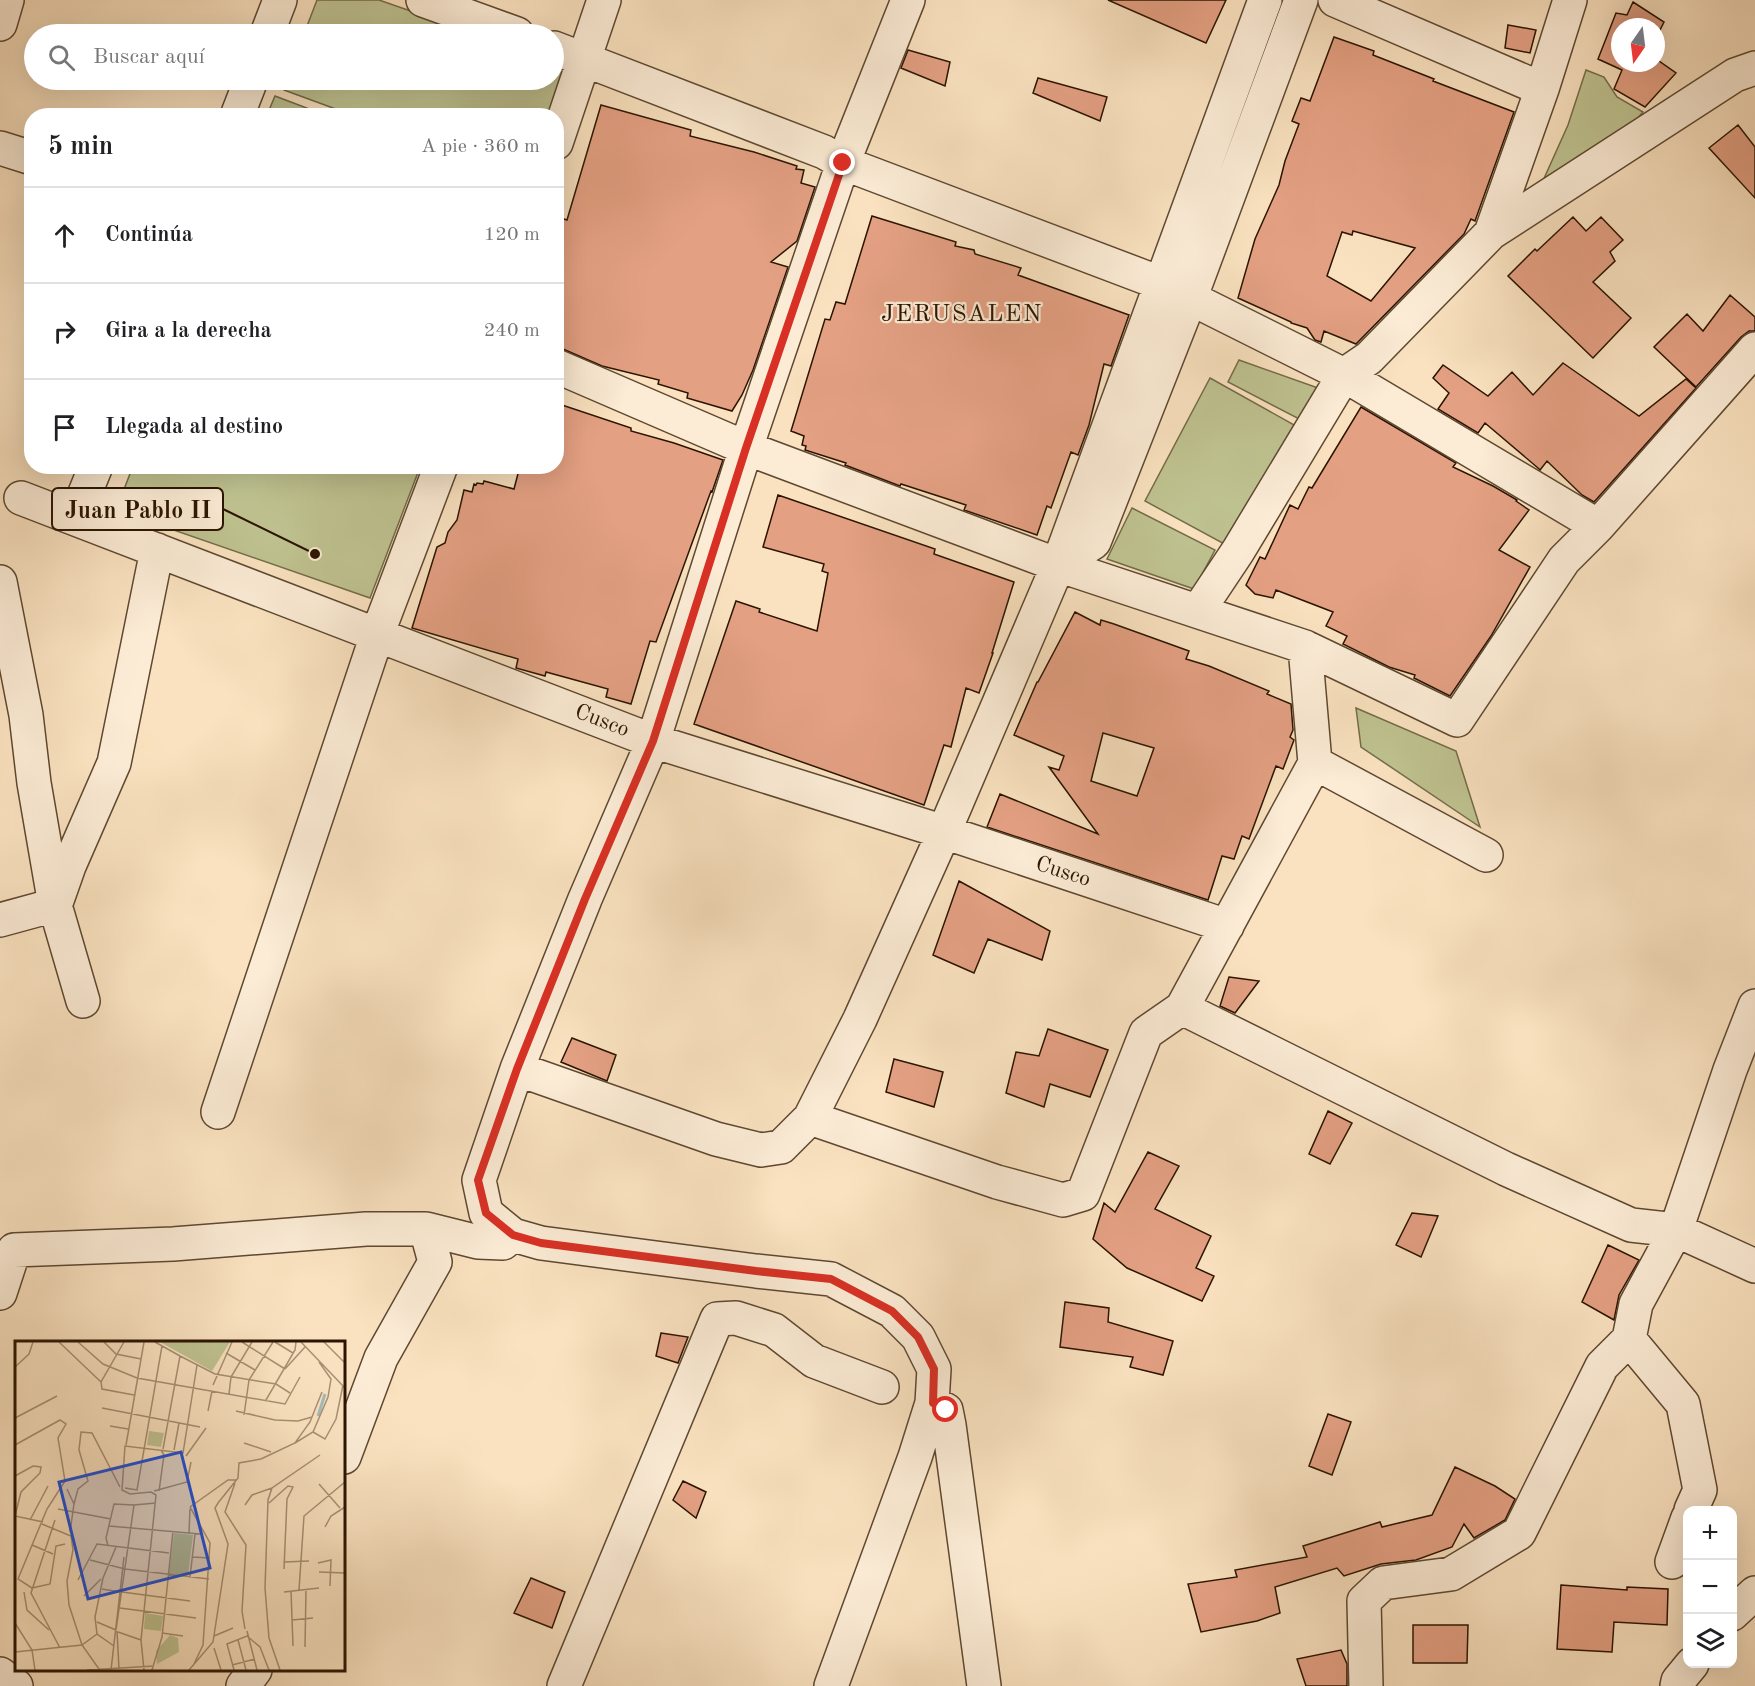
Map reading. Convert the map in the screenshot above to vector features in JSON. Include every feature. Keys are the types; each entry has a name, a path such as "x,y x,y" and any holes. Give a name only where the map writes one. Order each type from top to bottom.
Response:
{"street":[{"path":"0,24 7,0"},
{"path":"271,24 280,0"},
{"path":"423,0 489,24"},
{"path":"564,120 604,0"},
{"path":"831,1686 933,1403 934,1369 918,1337 892,1311 831,1279 541,1243 513,1235 486,1213 478,1180 517,1069 580,910 653,741 746,448 843,163 908,0"},
{"path":"517,1069 716,1139 761,1150 781,1147 810,1118 860,1019 944,832 1058,565 1265,0"},
{"path":"1058,565 1094,542 1190,299 1301,0"},
{"path":"1335,0 1542,89"},
{"path":"1491,233 1542,89 1570,0"},
{"path":"564,52 824,152 843,163 1160,283 1344,375 1598,526"},
{"path":"1198,611 1238,551 1344,375 1369,358 1491,233 1735,75 1755,68"},
{"path":"240,108 247,90"},
{"path":"0,148 24,156"},
{"path":"564,369 746,448 1058,565 1305,647 1457,720 1564,560 1598,526 1755,349"},
{"path":"84,522 83,498 93,474"},
{"path":"218,1112 377,635 438,474"},
{"name":"Cusco","path":"21,498 653,741 944,832 1227,926"},
{"path":"55,905 69,866 114,763 157,550"},
{"path":"0,582 26,715 34,783 55,905 84,1002"},
{"path":"810,1118 997,1182 1063,1200 1083,1194 1146,1033 1182,1008 1315,763 1305,647"},
{"path":"1315,763 1486,855"},
{"path":"0,920 55,905"},
{"path":"1366,1686 1364,1601 1383,1583 1451,1574 1519,1533 1602,1366 1629,1339 1636,1304 1677,1230 1730,1070 1755,1006"},
{"path":"1182,1008 1516,1174 1631,1225 1677,1230 1755,1266"},
{"path":"0,1293 14,1250 173,1244 366,1229 426,1229 478,1242 503,1243 513,1235"},
{"path":"345,1454 381,1358 435,1262 426,1229"},
{"path":"564,1686 717,1319 736,1318 774,1330 813,1361 882,1387"},
{"path":"1629,1339 1683,1404 1700,1490 1693,1506"},
{"path":"933,1403 946,1410 949,1425 984,1686"},
{"path":"1672,1562 1683,1532"},
{"path":"1737,1609 1755,1593"},
{"path":"1677,1686 1678,1681 1689,1668"},
{"path":"243,1686 254,1671"},
{"path":"0,1674 16,1686"}],"green space":[{"path":"317,0 379,0 448,24 308,24"},
{"path":"564,66 574,69 559,108 333,108 284,90 564,90"},
{"path":"1586,70 1604,77 1617,97 1643,112 1627,131 1537,194 1568,125"},
{"path":"275,96 307,108 270,108"},
{"path":"1239,360 1318,388 1305,422 1228,382"},
{"path":"1210,378 1296,426 1228,546 1145,501"},
{"path":"130,474 417,474 370,598 116,510"},
{"path":"1132,508 1215,550 1194,589 1107,559"},
{"path":"1356,708 1456,751 1480,827 1361,747"}],"building":[{"path":"1108,0 1226,0 1206,43"},
{"path":"1633,2 1658,18 1614,18 1616,13 1627,15"},
{"path":"1508,25 1536,30 1530,53 1505,48"},
{"path":"1611,26 1611,65 1598,59"},
{"path":"1334,37 1374,51 1373,55 1434,79 1433,81 1514,112 1475,221 1471,219 1464,234 1356,344 1324,331 1321,342 1315,340 1307,328 1238,298 1255,239 1279,185 1299,124 1292,121 1301,98 1310,101","holes":["1353,231 1415,248 1371,301 1327,276 1342,232 1352,235"]},
{"path":"908,50 950,62 945,86 901,68"},
{"path":"1665,65 1676,73 1645,107 1614,89 1621,72 1665,72"},
{"path":"1038,78 1107,97 1100,121 1033,93"},
{"path":"601,105 691,130 690,136 754,152 804,170 801,183 815,187 797,241 771,262 788,267 753,370 732,411 687,398 688,393 658,384 659,380 602,366 564,349 564,219 567,220"},
{"path":"1738,125 1755,147 1755,198 1709,148"},
{"path":"872,216 956,242 955,246 974,250 975,254 1021,268 1018,275 1129,315 1111,366 1104,364 1089,425 1078,455 1071,452 1051,508 1047,506 1037,535 964,510 966,505 901,484 900,486 845,465 846,463 805,450 806,446 802,445 804,436 791,431 825,319 830,320 836,302 845,304"},
{"path":"1573,217 1586,231 1601,217 1623,240 1610,252 1615,261 1593,282 1631,318 1593,358 1508,276 1535,249 1537,251"},
{"path":"1730,295 1755,317 1755,331 1749,331 1741,337 1696,387 1654,347 1687,314 1703,331"},
{"path":"1563,363 1639,416 1686,379 1696,388 1594,502 1582,495 1547,461 1540,470 1485,423 1478,433 1438,409 1449,393 1433,378 1443,365 1488,396 1512,372 1533,395"},
{"path":"564,406 631,428 631,431 723,460 656,642 650,641 631,704 606,697 608,689 546,672 545,676 516,668 518,659 412,628 437,547 445,543 448,532 457,520 464,490 472,492 474,484 483,484 484,481 514,489 518,474 564,474"},
{"path":"1361,407 1456,463 1453,467 1493,486 1529,510 1499,550 1530,567 1491,636 1450,696 1414,678 1415,675 1389,667 1343,644 1347,636 1326,626 1333,612 1276,590 1273,598 1255,594 1246,585 1260,557 1265,559 1290,505 1298,509 1309,487 1312,488"},
{"path":"778,495 935,549 934,554 1014,582 979,693 966,688 951,747 944,745 924,805 694,724 736,601 760,609 759,612 817,631 828,573 822,571 824,564 763,547"},
{"path":"1075,612 1100,625 1101,620 1189,651 1186,659 1269,691 1267,694 1291,704 1293,730 1290,737 1294,740 1283,769 1276,766 1249,839 1242,836 1234,859 1222,856 1208,900 987,827 1000,794 1098,834 1049,767 1059,770 1064,756 1014,735 1038,682","holes":["1103,733 1154,748 1137,796 1091,781"]},
{"path":"959,881 1050,931 1042,960 988,939 974,973 933,955"},
{"path":"1229,977 1259,981 1235,1013 1220,1006"},
{"path":"1048,1029 1108,1050 1090,1097 1050,1084 1044,1107 1006,1093 1016,1052 1039,1056"},
{"path":"572,1038 616,1055 607,1081 561,1062"},
{"path":"894,1059 943,1072 934,1107 886,1092"},
{"path":"1328,1111 1352,1123 1330,1164 1309,1154"},
{"path":"1148,1152 1179,1166 1155,1209 1211,1236 1196,1268 1214,1276 1202,1301 1127,1268 1093,1239 1104,1203 1115,1212"},
{"path":"1412,1213 1438,1216 1421,1257 1396,1245"},
{"path":"1608,1245 1639,1260 1619,1295 1614,1320 1582,1302"},
{"path":"1065,1302 1109,1308 1108,1322 1173,1341 1163,1375 1130,1367 1133,1357 1060,1347"},
{"path":"661,1333 688,1337 678,1363 656,1356"},
{"path":"1328,1414 1351,1422 1332,1475 1309,1466"},
{"path":"1455,1467 1495,1486 1515,1499 1505,1520 1474,1538 1464,1524 1452,1547 1416,1560 1381,1564 1344,1576 1337,1568 1275,1587 1280,1613 1257,1621 1201,1632 1188,1584 1237,1577 1235,1570 1307,1557 1303,1546 1380,1522 1382,1527 1432,1515"},
{"path":"683,1481 706,1492 696,1518 673,1500"},
{"path":"531,1578 565,1592 552,1628 514,1613"},
{"path":"1561,1585 1627,1590 1627,1587 1668,1589 1667,1625 1614,1622 1612,1652 1557,1649"},
{"path":"1413,1625 1468,1625 1467,1663 1413,1663"},
{"path":"1341,1650 1347,1664 1347,1686 1306,1686 1297,1659"}],"place":[{"name":"Juan Pablo II","path":"315,554"}],"district":[{"name":"JERUSALEN","path":"962,315"}],"route":[{"path":"843,163 746,448 653,741 585,899 517,1069 478,1180 486,1213 513,1235 541,1243 831,1279 892,1311 918,1337 934,1369 933,1403 946,1410"}]}
